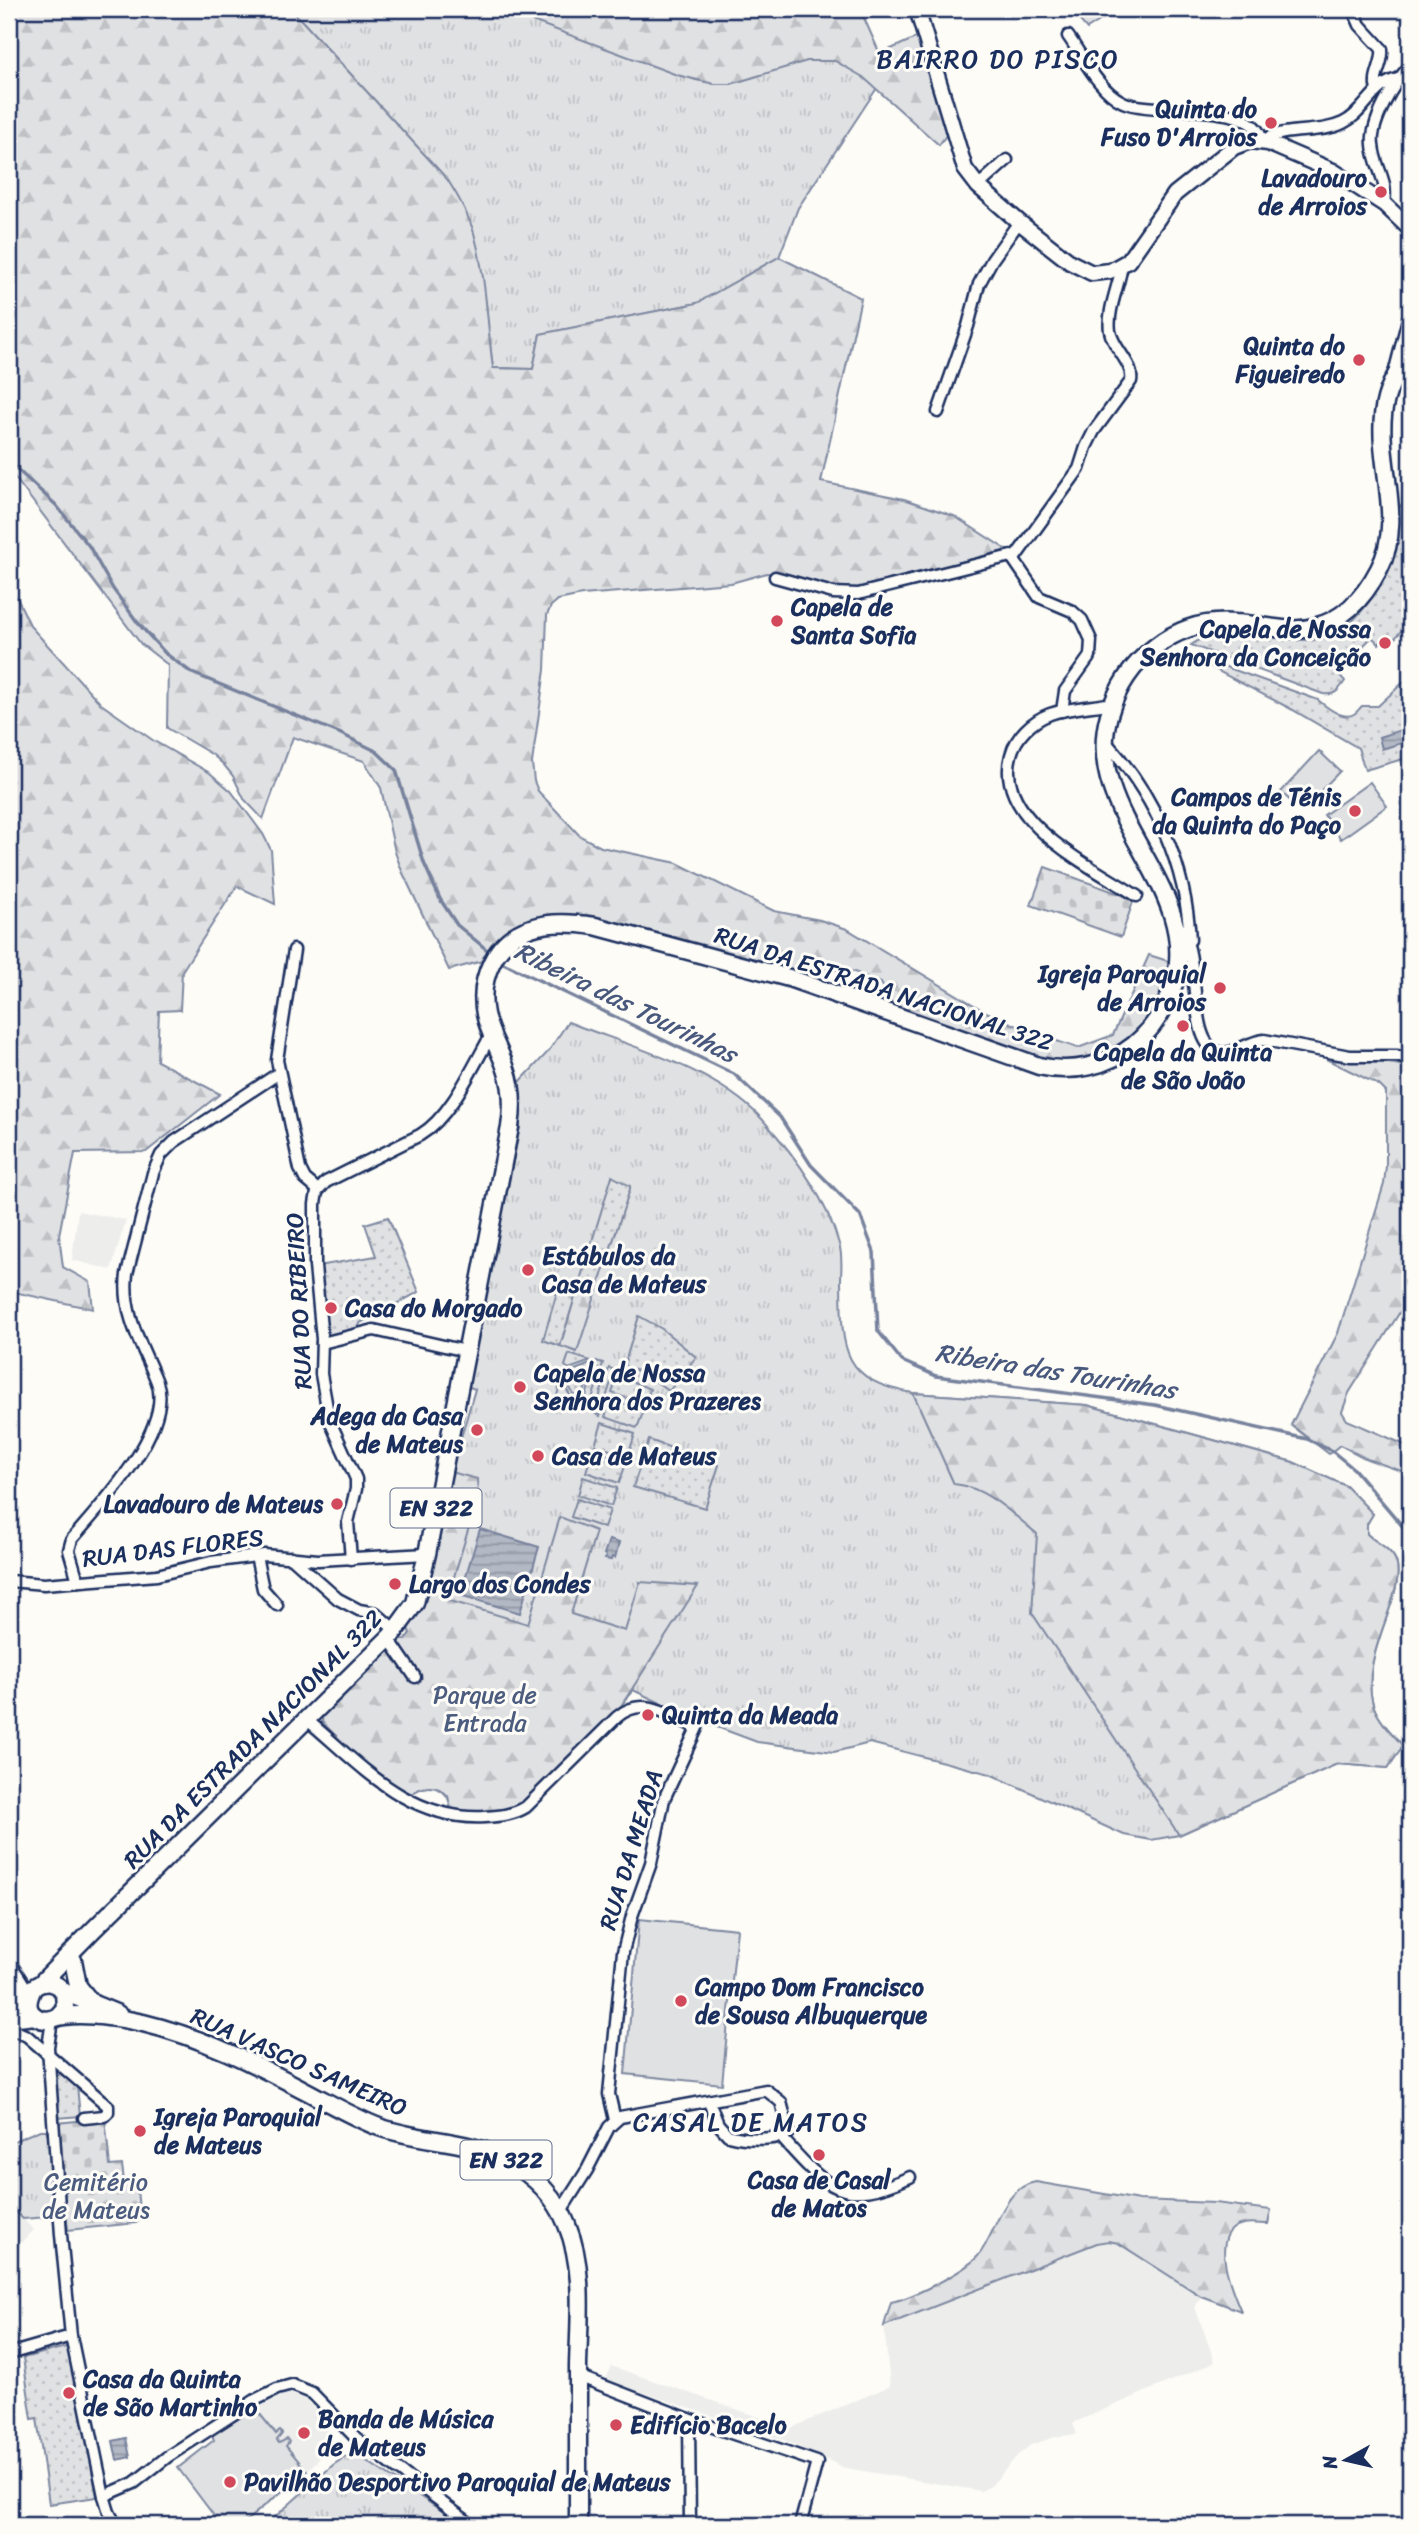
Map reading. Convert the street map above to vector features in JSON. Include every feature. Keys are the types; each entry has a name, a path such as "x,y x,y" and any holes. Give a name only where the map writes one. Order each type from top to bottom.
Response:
{"main road":[{"name":"RUA DA ESTRADA NACIONAL 322","path":"93,1930 392,1635 415,1603 427,1554 512,1114 509,1078 485,1014 483,995 494,959 514,936 535,926 594,926 789,978 1033,1065 1070,1069 1100,1063 1119,1055 1152,1027 1169,997 1178,969 1179,942 1169,905 1113,796 1107,775 1104,741 1113,703 1124,680 1139,660 1157,644 1180,632 1227,622 1294,629 1312,628 1343,614 1363,594 1382,564 1389,541 1383,412 1388,388 1395,374 1410,357"},
{"name":"EN 322","path":"46,2018 62,2013 66,2003 62,1989 73,1960 93,1930"},
{"name":"EN 322","path":"35,1990 93,1930"},
{"path":"73,1960 78,1986 93,2003"},
{"name":"EN 322","path":"35,1990 55,1983 62,1989 140,2022"},
{"path":"9,2006 35,1990"},
{"path":"35,1990 29,2007 46,2018"},
{"name":"EN 322","path":"46,2018 79,2016 140,2022"},
{"path":"9,2019 46,2018"},
{"name":"RUA VASCO SAMEIRO","path":"140,2022 202,2040 236,2054 378,2127 492,2153 515,2165 536,2181 561,2211 573,2243 578,2273 578,2525"}],"street":[{"path":"917,9 965,169 978,186 1018,222 1086,272 1103,272 1122,265 1132,256 1175,194 1234,147 1244,142 1262,141 1276,134 1342,124 1377,90 1388,82 1399,79"},
{"path":"1353,9 1360,25 1382,49 1383,56 1375,79 1377,90"},
{"path":"1068,36 1101,83 1118,99 1149,107 1238,115 1257,129 1262,141 1334,171 1384,204 1410,229"},
{"path":"1384,204 1386,186 1374,150 1373,137 1378,120 1399,79 1410,66"},
{"path":"978,186 1007,160"},
{"path":"937,412 968,326 979,284 1018,222"},
{"path":"1014,559 1079,469 1091,435 1131,381 1131,371 1114,344 1109,326 1122,265"},
{"path":"1409,323 1410,342"},
{"path":"1395,374 1409,323"},
{"path":"775,577 833,593 854,594 1004,556 1014,559 1039,597 1075,613 1089,633 1090,656 1065,691 1062,710"},
{"path":"1113,703 1062,710 1038,720 1017,741 1009,764 1014,797 1029,819 1051,839 1137,896"},
{"path":"1082,709 1108,721"},
{"path":"1104,741 1142,790 1171,846 1185,888 1199,1022 1210,1045 1220,1052 1227,1052 1251,1042 1264,1040 1350,1056 1397,1056 1410,1060"},
{"path":"1176,924 1185,934 1191,951"},
{"path":"294,950 277,1051 279,1073 300,1169 305,1179 318,1190"},
{"name":"RUA DO RIBEIRO","path":"351,1559 348,1522 357,1483 327,1410 321,1374 322,1343 315,1263 315,1204 318,1190 330,1179 433,1126 454,1099 491,1035"},
{"path":"78,1581 69,1557 72,1539 123,1479 145,1441 160,1404 157,1381 133,1328 127,1289 127,1274 158,1160 174,1142 279,1073"},
{"path":"322,1343 374,1330 466,1351"},
{"name":"RUA DAS FLORES","path":"10,1578 36,1584 158,1575 211,1562 256,1556 351,1559 427,1554"},
{"path":"256,1556 264,1591 277,1605"},
{"path":"291,1557 338,1599 358,1610 376,1613 392,1635 415,1677"},
{"name":"RUA DA MEADA","path":"306,1719 371,1774 407,1800 437,1813 474,1818 511,1814 526,1807 617,1717 631,1707 653,1707 697,1728 664,1799 651,1863 625,1941 609,2091 615,2120"},
{"path":"11,1967 35,1990"},
{"path":"9,1997 11,1967"},
{"path":"46,2018 71,2336 104,2496 108,2512 116,2525"},
{"path":"9,2028 27,2036 108,2106 108,2112 104,2116 84,2119"},
{"path":"561,2211 615,2120 623,2116 769,2091 781,2102 789,2125 788,2134 728,2135 718,2124 709,2102"},
{"path":"780,2136 817,2177 841,2188 868,2191 910,2177"},
{"path":"9,2354 71,2336"},
{"path":"578,2375 690,2419 817,2462 800,2525"},
{"path":"104,2496 134,2483 167,2457 257,2399 292,2385 312,2393 366,2447 472,2525"},
{"path":"690,2419 690,2525"}],"shaded area":[{"path":"1401,730 1405,742 1382,749 1379,737"},
{"path":"78,1211 126,1220 111,1270 72,1260"},
{"path":"480,1529 539,1547 520,1613 460,1595"},
{"path":"609,1540 619,1543 615,1558 612,1557 611,1560 605,1559 604,1554"},
{"path":"9,2205 34,2230 9,2256"},
{"path":"1097,2243 1118,2243 1201,2296 1195,2307 1215,2362 1073,2423 1077,2434 1055,2437 1031,2445 1018,2455 991,2486 981,2491 845,2468 786,2441 606,2380 611,2366 791,2428 890,2386 884,2326"},
{"name":"Banda de Música de Mateus","path":"289,2393 305,2395 314,2402 327,2422 325,2447 320,2458 307,2471 286,2445 289,2443 279,2443 277,2440 282,2434 276,2434 255,2408 274,2397"},
{"path":"126,2438 130,2457 117,2460 113,2441"}],"green space":[{"path":"9,9 291,9 447,179 459,198 472,226 478,249 493,368 533,369 540,334 697,303 779,257 861,298 821,482 904,499 954,516 1007,550 859,589 840,588 767,573 731,583 582,595 558,600 547,615 545,670 532,763 534,781 538,791 580,836 601,847 677,863 774,911 820,920 847,929 984,1011 1035,1034 1078,1048 1113,1035 1149,955 1171,962 1164,991 1145,1025 1125,1043 1103,1055 1070,1062 1041,1062 895,1009 881,983 855,972 832,970 814,979 701,946 603,922 551,917 486,960 449,970 402,871 395,852 381,788 364,761 293,737 263,819 244,799 233,776 224,765 213,755 167,728 168,665 141,644 9,470"},
{"path":"291,9 500,9 696,80 716,83 736,81 803,61 825,59 847,66 877,88 798,208 779,257 698,303 540,334 533,369 493,368 473,232 447,179"},
{"path":"500,9 860,9 880,54 920,36 947,134 939,145 863,77 835,61 807,61 731,84 714,84 677,75"},
{"path":"1070,9 1118,9 1087,29"},
{"path":"1410,499 1410,620 1392,642 1386,636 1379,644 1372,637 1360,649 1357,646 1334,669 1345,681 1336,692 1323,694 1191,645 1210,635 1229,631 1310,640 1328,637 1345,628 1382,583 1394,552 1399,507"},
{"path":"9,592 17,598 31,627 101,704 154,741 210,773 231,791 263,834 271,850 275,904 237,886 182,971 180,1010 159,1011 157,1061 220,1094 146,1152 75,1153 59,1235 63,1267 90,1282 93,1309 9,1291"},
{"path":"1212,662 1318,700 1334,712 1345,716 1354,714 1362,706 1378,706 1410,676 1410,757 1365,770 1358,748 1214,669 1210,666"},
{"name":"Campos de Ténis da Quinta do Paço","path":"1319,751 1340,771 1301,811 1281,792"},
{"name":"Campos de Ténis da Quinta do Paço","path":"1370,782 1387,806 1341,839 1324,815"},
{"path":"1045,867 1134,899 1121,937 1031,905"},
{"path":"568,1022 696,1072 743,1101 774,1133 808,1177 833,1227 841,1253 841,1304 845,1342 858,1369 871,1380 913,1393 1087,1405 1293,1462 1346,1486 1373,1514 1367,1524 1367,1534 1392,1555 1398,1573 1396,1589 1377,1646 1370,1687 1376,1712 1403,1746 1388,1768 1337,1764 1179,1835 1151,1840 1124,1835 990,1774 870,1743 834,1752 757,1742 693,1718 633,1690 621,1706 535,1793 516,1806 451,1810 442,1791 423,1788 409,1796 354,1754 322,1722 328,1708 400,1638 405,1640 410,1633 408,1628 422,1603 453,1465 475,1389 467,1386 520,1127 518,1084 548,1052"},
{"path":"1326,1059 1391,1063 1410,1068 1410,1296 1349,1393 1342,1412 1347,1420 1410,1447 1410,1474 1367,1459 1340,1445 1329,1454 1291,1425 1338,1333 1384,1184 1386,1166 1386,1092 1379,1085"},
{"path":"612,1176 630,1186 630,1189 596,1293 578,1287"},
{"path":"388,1217 419,1292 360,1323 358,1330 324,1340 318,1266 376,1256 365,1224"},
{"path":"560,1282 578,1287 560,1346 543,1340"},
{"path":"578,1287 596,1293 577,1352 560,1346"},
{"path":"639,1316 662,1329 696,1357 669,1391 646,1374 624,1366"},
{"path":"569,1354 591,1361 569,1369 565,1366"},
{"path":"596,1361 603,1363 589,1410 583,1408"},
{"path":"593,1363 587,1383 571,1378 570,1372"},
{"path":"609,1368 615,1370 600,1416 594,1413"},
{"path":"618,1375 650,1389 645,1405 612,1393"},
{"path":"570,1381 586,1386 580,1405 567,1383"},
{"path":"560,1385 564,1385 576,1406 556,1399"},
{"path":"913,1393 1087,1405 1293,1462 1346,1486 1373,1514 1367,1524 1367,1534 1392,1555 1398,1573 1396,1589 1377,1646 1370,1687 1376,1712 1403,1746 1388,1768 1337,1764 1179,1835 1032,1613 1037,1534 988,1496 966,1486 954,1484"},
{"path":"611,1399 644,1410 637,1428 605,1417"},
{"path":"602,1423 635,1434 628,1456 595,1445"},
{"path":"649,1440 719,1465 705,1508 633,1487"},
{"path":"593,1450 627,1461 619,1483 586,1472"},
{"name":"Parque de Entrada","path":"451,1472 477,1479 478,1497 447,1600 528,1624 560,1517 596,1531 571,1614 625,1631 640,1582 698,1586 621,1706 535,1793 507,1810 478,1813 451,1810 448,1796 434,1787 424,1788 409,1796 354,1754 322,1722 323,1713 400,1638 405,1640 410,1633 408,1628 430,1572"},
{"path":"583,1477 617,1488 611,1506 578,1495"},
{"path":"577,1499 610,1510 604,1528 571,1517"},
{"name":"Campo Dom Francisco de Sousa Albuquerque","path":"639,1919 737,1929 722,2084 625,2074"},
{"path":"61,2073 77,2086 80,2116 58,2118 55,2082 57,2075"},
{"name":"Cemitério de Mateus","path":"105,2118 110,2166 122,2165 124,2181 136,2180 140,2219 136,2223 68,2230 57,2123"},
{"path":"46,2130 49,2136 54,2209 47,2217 23,2219 9,2205 9,2143"},
{"path":"1036,2182 1139,2200 1215,2203 1271,2210 1268,2224 1239,2225 1228,2234 1225,2244 1226,2268 1241,2311 1201,2296 1118,2243 1109,2241 1097,2243 884,2326 891,2302 937,2284 978,2256 1001,2212 1015,2192"},
{"path":"70,2346 97,2497 49,2504 37,2418 32,2419 23,2358"},
{"path":"255,2408 276,2434 280,2431 282,2434 277,2440 279,2443 287,2439 289,2442 286,2446 307,2471 241,2525 221,2525 178,2468 214,2440 212,2435"},
{"path":"354,2455 463,2525 266,2525 333,2465"}],"waterway":[{"name":"Ribeira das Tourinhas","path":"9,462 56,505 89,546 113,589 138,623 166,654 192,673 339,733 376,751 396,770 424,863 440,899 457,925 492,954"},
{"name":"Ribeira das Tourinhas","path":"497,960 734,1074 780,1117 811,1165 860,1215 874,1252 878,1331 902,1361 936,1376 1155,1405 1307,1439 1332,1451 1354,1469 1410,1535"}],"place":[{"name":"Quinta do Fuso D'Arroios","path":"1271,123"},
{"name":"Lavadouro de Arroios","path":"1381,192"},
{"name":"Quinta do Figueiredo","path":"1359,360"},
{"name":"Capela de Santa Sofia","path":"777,621"},
{"name":"Capela de Nossa Senhora da Conceição","path":"1385,643"},
{"name":"Campos de Ténis da Quinta do Paço","path":"1355,811"},
{"name":"Igreja Paroquial de Arroios","path":"1220,988"},
{"name":"Capela da Quinta de São João","path":"1183,1026"},
{"name":"Estábulos da Casa de Mateus","path":"528,1270"},
{"name":"Casa do Morgado","path":"331,1308"},
{"name":"Capela de Nossa Senhora dos Prazeres","path":"520,1387"},
{"name":"Adega da Casa de Mateus","path":"477,1430"},
{"name":"Casa de Mateus","path":"538,1456"},
{"name":"Lavadouro de Mateus","path":"337,1504"},
{"name":"Largo dos Condes","path":"395,1584"},
{"name":"Quinta da Meada","path":"648,1715"},
{"name":"Campo Dom Francisco de Sousa Albuquerque","path":"681,2001"},
{"name":"Igreja Paroquial de Mateus","path":"140,2131"},
{"name":"Casa de Casal de Matos","path":"819,2155"},
{"name":"Casa da Quinta de São Martinho","path":"69,2393"},
{"name":"Edifício Bacelo","path":"616,2425"},
{"name":"Banda de Música de Mateus","path":"304,2433"},
{"name":"Pavilhão Desportivo Paroquial de Mateus","path":"230,2482"}],"district":[{"name":"BAIRRO DO PISCO","path":"998,59"},
{"name":"CASAL DE MATOS","path":"751,2122"}]}
